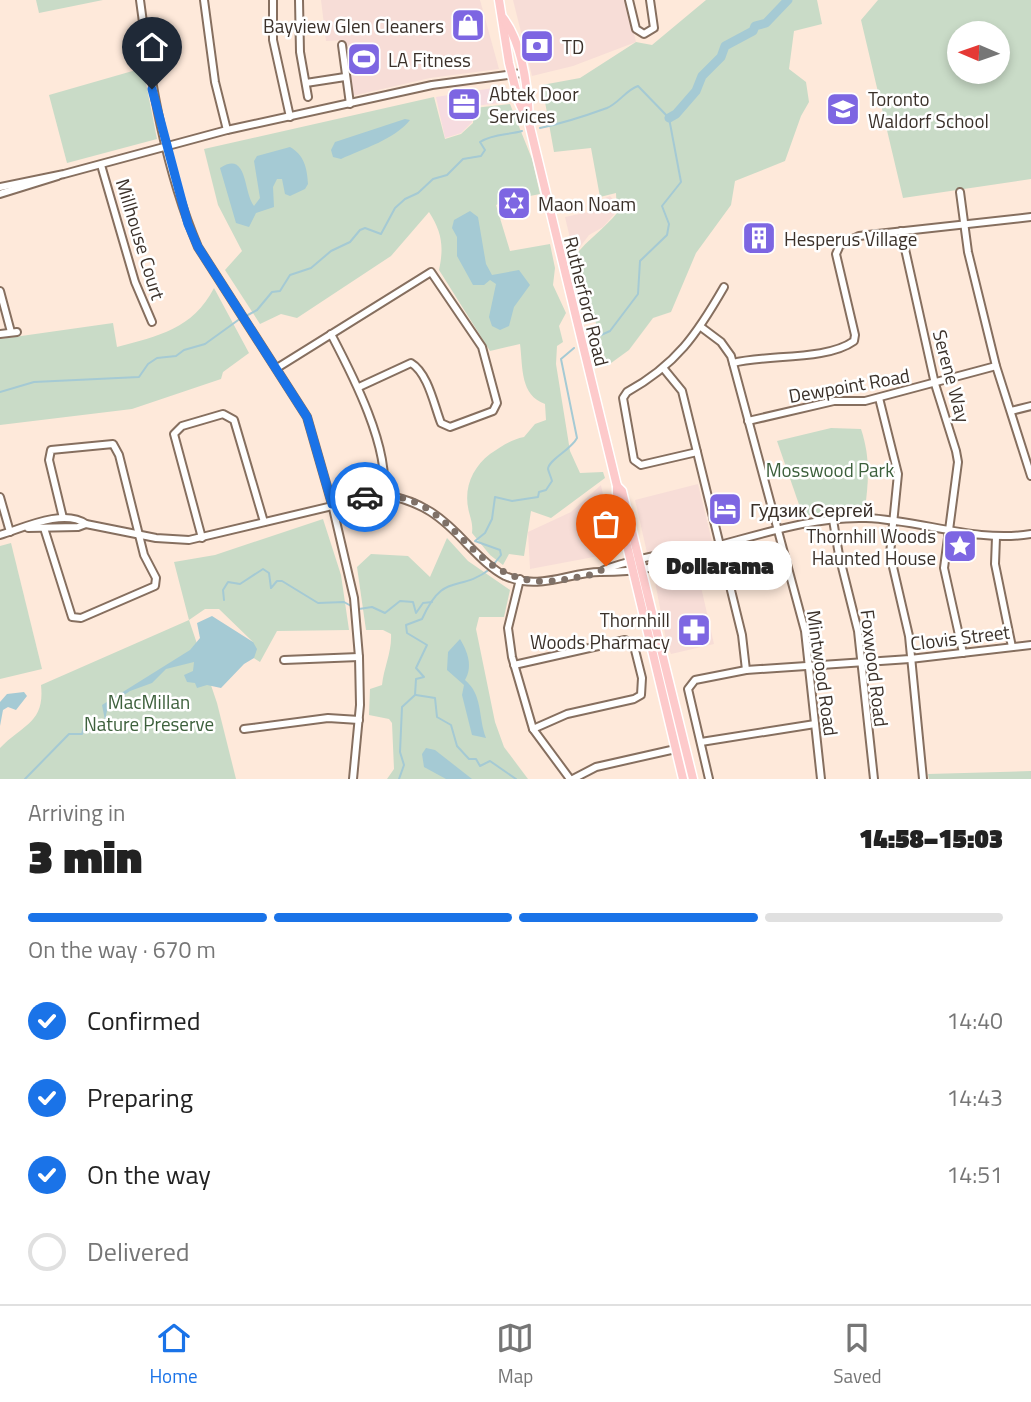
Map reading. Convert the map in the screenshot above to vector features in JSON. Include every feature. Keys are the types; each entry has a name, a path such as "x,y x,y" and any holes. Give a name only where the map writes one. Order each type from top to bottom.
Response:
{"main road":[{"name":"Rutherford Road","path":"499,0 503,18 502,32 517,74 519,102 529,123 617,486 615,494 636,565 680,748 683,779"},
{"name":"Rutherford Road","path":"680,748 693,779"}],"street":[{"path":"140,0 152,89 193,236 307,417 332,504 350,583 359,657 359,720 354,779"},
{"path":"204,0 215,82 227,130"},
{"path":"273,0 273,40 290,117"},
{"path":"299,0 299,41 308,97"},
{"path":"629,0 636,29 644,34 654,28 651,0"},
{"path":"342,45 350,104"},
{"path":"0,194 166,145 227,130 432,85 517,74"},
{"path":"306,83 345,77"},
{"name":"Millhouse Court","path":"101,164 135,282 152,322"},
{"path":"0,187 60,175"},
{"path":"960,192 968,252 996,366 1031,476"},
{"path":"701,327 721,342 733,363 755,357 789,358 852,344 855,335 836,253 841,244 859,236 965,222 1031,217"},
{"name":"Serene Way","path":"901,231 936,384 958,462 944,568 963,653"},
{"path":"277,368 431,272 482,347 497,403 493,411 450,427 441,423 418,366 411,363 359,387"},
{"path":"697,452 640,465 634,460 623,398 627,392 664,369 701,327 724,287"},
{"path":"0,334 14,332 1,296"},
{"path":"331,334 359,387 383,466 383,494"},
{"name":"Mintwood Road","path":"733,363 805,631 821,779"},
{"name":"Dewpoint Road","path":"748,421 834,401 879,398 996,366"},
{"path":"664,369 682,391 742,635 747,670"},
{"path":"879,398 898,474 890,554 909,636 923,779"},
{"path":"1011,411 1031,406"},
{"path":"202,538 174,434 182,426 223,414 234,420 264,523"},
{"path":"44,528 71,615 78,618 155,586 156,578 144,555 119,455 110,443 51,450 48,460 64,518"},
{"path":"0,535 28,528 86,524 176,540 202,538 332,504 383,494 421,505 440,516 483,561 505,576 564,580 601,572 606,566 674,560 682,555 780,530 833,520 867,518 996,537 1031,534"},
{"path":"0,497 10,532"},
{"path":"28,528 33,523 64,518 80,519 86,524"},
{"name":"Foxwood Road","path":"833,520 838,555 858,631 859,662 874,779"},
{"path":"996,537 995,564 1012,647"},
{"path":"520,579 509,628 514,665 533,729 571,779 596,767 680,748"},
{"path":"514,665 625,640 634,646 642,678 641,695 634,699 567,714 533,729"},
{"name":"Clovis Street","path":"701,742 688,689 695,680 747,670 910,659 1031,645"},
{"path":"284,660 359,657"},
{"path":"244,729 328,718 359,720"},
{"path":"709,779 701,742 815,724"}],"shaded area":[{"path":"321,0 480,0 499,69 430,78 352,96 344,40 326,41"},
{"path":"513,0 626,0 636,42 573,66 532,76"},
{"path":"506,86 509,102 474,106 472,122 461,133 445,138 436,97"},
{"path":"610,196 616,203 616,212 603,227 589,235 577,251 573,251 565,217 598,210 605,198"},
{"path":"698,484 712,541 648,557 635,500"},
{"path":"601,485 615,553 530,569 528,532 571,512"},
{"path":"696,565 714,644 671,654 654,576"}],"green space":[{"path":"36,0 103,0 39,13"},
{"path":"706,0 817,0 822,24 794,31 789,69 806,82 809,102 801,116 785,161 735,181 731,205 696,253 671,312 653,318 629,350 607,366 583,273 575,256 617,213 616,193 600,197 591,148 554,152 542,85 580,78 636,42 652,45"},
{"path":"878,0 1031,0 1031,179 903,198 861,20"},
{"path":"143,68 157,139 67,163 49,95"},
{"path":"434,97 445,139 461,134 473,123 474,108 510,104 532,159 540,194 530,196 527,190 500,197 501,203 496,205 510,251 550,244 555,268 553,285 566,313 559,326 563,342 557,346 556,364 570,451 580,473 603,472 605,478 551,518 531,511 524,556 509,554 503,565 490,555 472,533 467,503 468,487 478,466 490,454 524,437 535,424 546,420 545,404 531,394 524,380 520,344 490,351 439,270 441,240 429,212 391,256 297,318 281,314 260,324 225,270 242,251 218,205 204,149"},
{"path":"214,288 249,353 223,372 221,379 132,409 0,425 0,339 113,323 117,347 160,334 185,322 196,313"},
{"name":"Mosswood Park","path":"831,428 861,429 868,468 865,508 803,516 777,441"},
{"path":"323,519 341,575 349,630 277,631 260,662 249,655 253,642 219,609 205,609 189,620 174,562 215,555"},
{"path":"447,538 468,561 510,590 504,617 479,617 476,629 495,722 504,747 528,779 387,779 394,769 392,723 389,719 369,715 370,689 382,685 391,634 383,630 366,630 357,567 371,554 408,556 430,577"},
{"path":"11,543 42,669 0,679 0,546"},
{"name":"MacMillan Nature Preserve","path":"189,620 217,703 236,779 0,779 0,748 36,715 40,708 41,685"},
{"path":"1031,771 1031,779 929,779 928,774"}],"water":[{"path":"405,119 410,120 387,138 341,159 333,157 331,150 335,142"},
{"path":"290,147 304,162 308,184 305,189 290,196 285,194 282,179 277,179 273,187 274,207 256,213 249,227 236,223 220,168 236,164 240,168 254,206 260,198 254,161 257,156"},
{"path":"470,211 478,217 486,264 492,275 519,270 530,285 514,307 509,326 500,330 492,326 489,317 496,284 490,280 484,285 473,285 457,256 457,237 452,228 454,220"},
{"path":"212,616 253,642 257,649 254,658 244,664 221,688 207,685 197,688 195,683 187,682 184,675 193,671 194,662 166,669 152,683 130,691 108,706 105,720 102,705 190,650 200,638 197,623"},
{"path":"460,639 468,660 469,670 465,680 475,692 486,738 472,735 462,695 464,685 447,670 448,652"},
{"path":"24,692 27,696 16,710 8,707 3,710 0,726 0,702 7,694"},
{"path":"426,748 435,750 472,779 446,779 424,767 422,754"}],"waterway":[{"path":"669,118 676,114 696,91 702,76 721,57 725,46 753,31 755,26 766,23 788,0"},
{"path":"540,128 607,108 638,86 669,118 681,182 662,206 669,224 667,235 640,261 638,294 610,331 590,340"},
{"path":"246,316 257,310 272,292 280,291 290,275 311,268 331,251 350,242 360,230 365,228 381,234 395,208 405,199 418,193 433,179 447,175 463,159 481,156 485,150 480,142 522,131"},
{"path":"0,392 34,382 139,377 148,364 157,358 176,356 184,350 205,344 241,318"},
{"path":"494,564 501,555 500,550 475,541 485,533 492,519 495,497 512,501 538,497 539,492 546,490 552,481 549,466 577,438 561,359 574,348"},
{"path":"224,600 223,590 228,582 240,584 263,569 269,573 271,588 277,581 282,581 318,603 344,602 353,607"},
{"path":"415,695 416,679 424,677 416,668 427,645 407,633 406,625 422,619 437,594 445,588 479,576 490,569"},
{"path":"359,609 372,607 385,613 400,601 413,602 416,613 423,603 432,602"},
{"path":"399,779 404,765 400,752 402,707 415,695"},
{"path":"416,695 435,698 437,717 451,725 457,746 469,759 476,759 480,766 490,761 516,779"},
{"path":"25,779 69,734 82,734 84,727 96,720 112,725 106,717"}],"way so far":[{"path":"365,497 383,494 410,499 421,505 440,516 483,561 505,576 537,581 564,580 601,572 606,566"}],"place":[{"name":"Bayview Glen Cleaners","path":"468,25"},
{"name":"TD","path":"537,46"},
{"name":"LA Fitness","path":"364,59"},
{"name":"Abtek Door Services","path":"464,104"},
{"name":"Toronto Waldorf School","path":"843,109"},
{"name":"Maon Noam","path":"514,203"},
{"name":"Hesperus Village","path":"759,238"},
{"name":"Гудзик Сергей","path":"725,509"},
{"name":"Thornhill Woods Haunted House","path":"960,546"},
{"name":"Dollarama","path":"606,566"},
{"name":"Thornhill Woods Pharmacy","path":"694,630"}],"route":[{"path":"152,89 188,224 198,247 307,417 332,504 365,497"}]}
